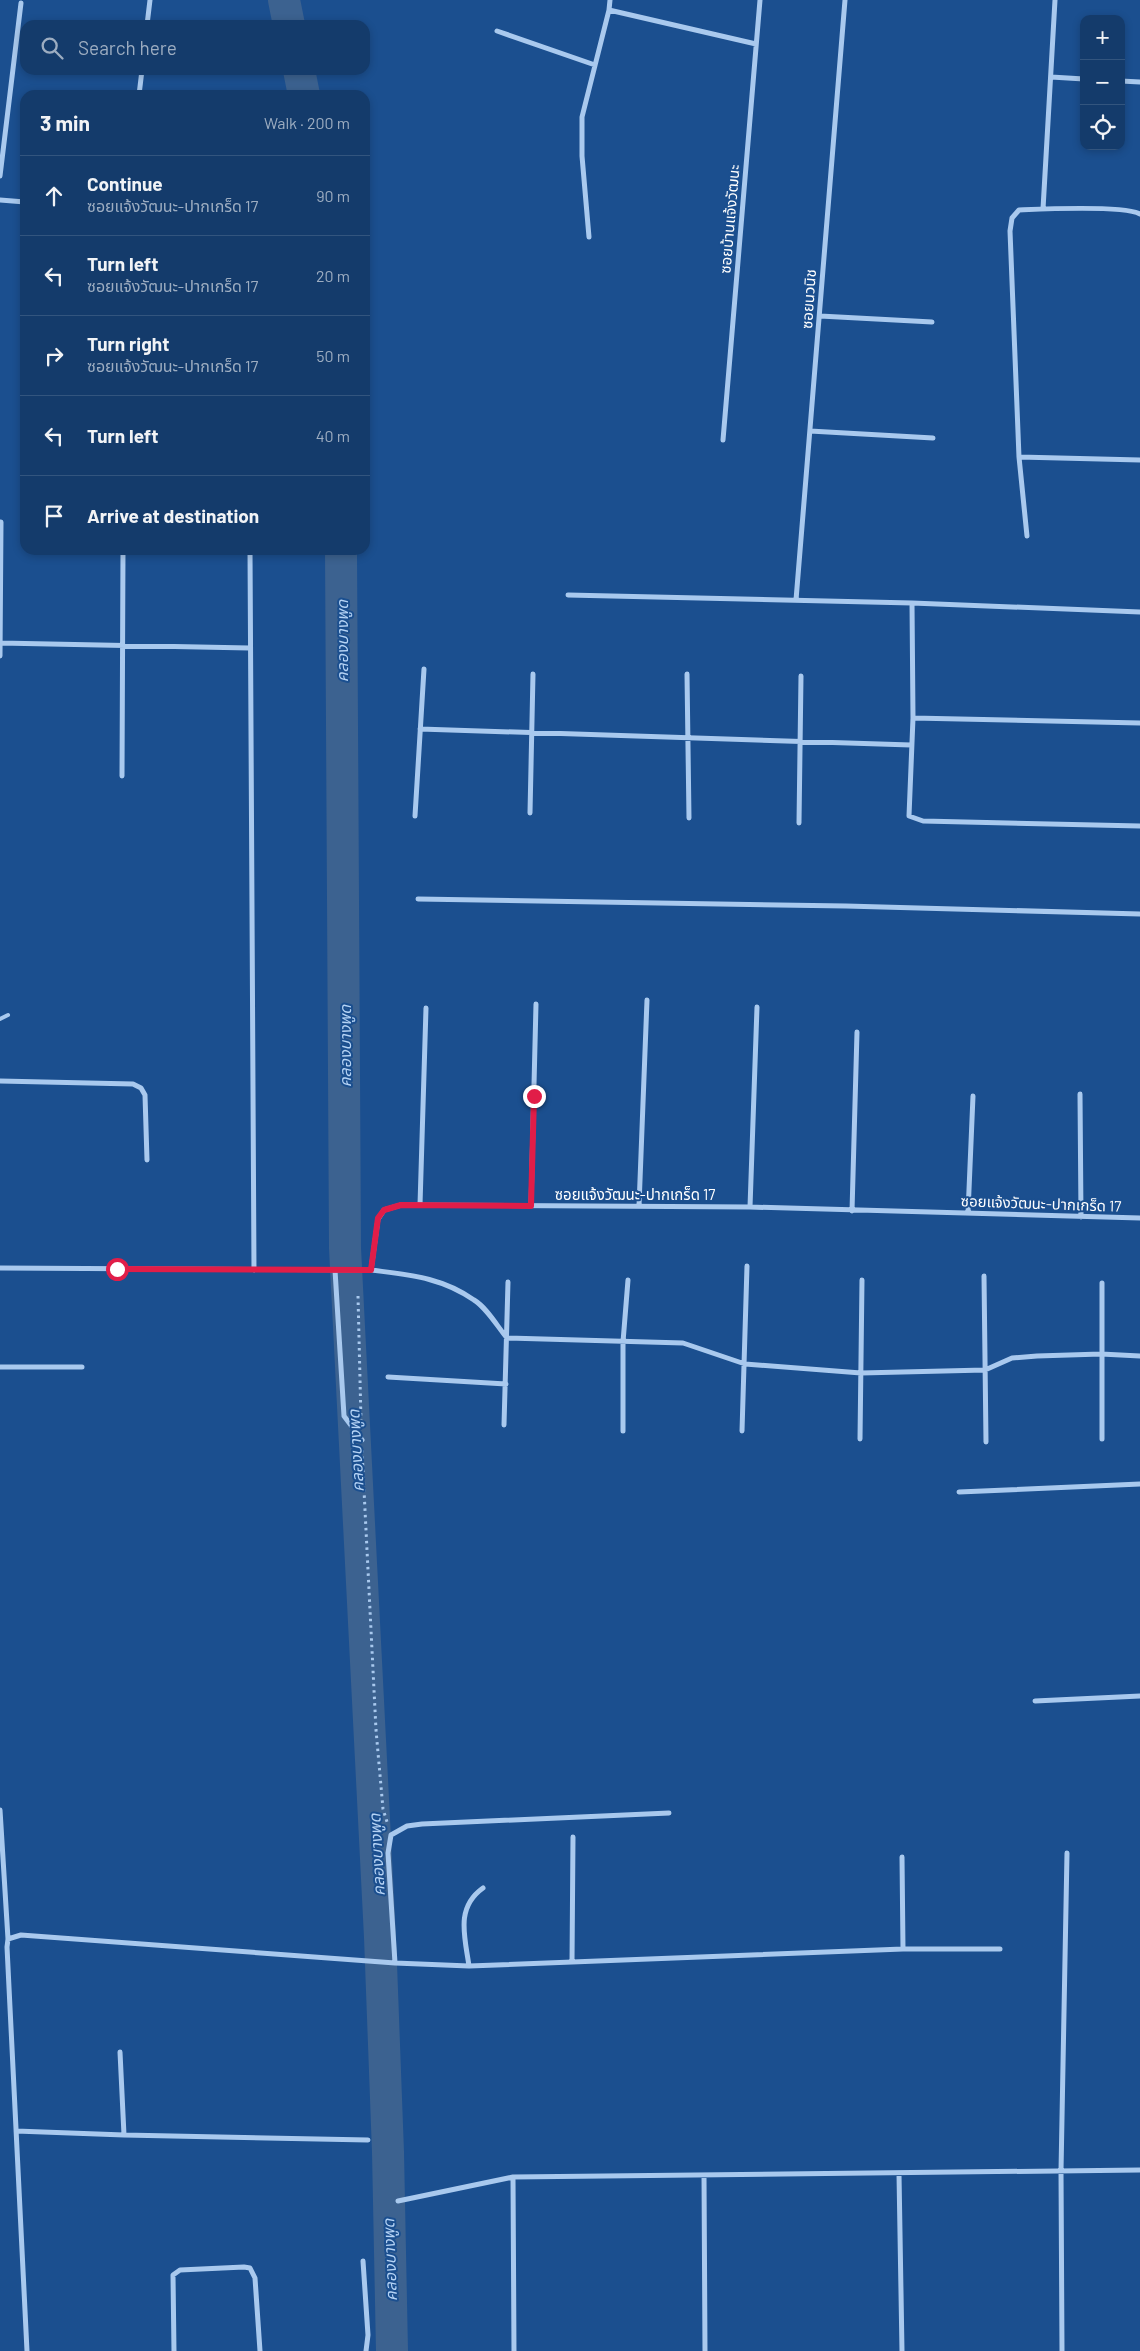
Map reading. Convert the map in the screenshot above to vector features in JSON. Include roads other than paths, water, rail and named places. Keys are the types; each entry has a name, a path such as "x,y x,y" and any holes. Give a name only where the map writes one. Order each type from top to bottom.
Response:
{"street":[{"path":"148,20 150,0"},
{"path":"589,237 582,156 582,117 610,0"},
{"name":"ซอยบ้านแจ้งวัฒนะ","path":"723,440 760,0"},
{"name":"ซอยนวนิช","path":"796,600 845,0"},
{"path":"1043,210 1055,0"},
{"path":"0,176 21,3"},
{"path":"609,10 756,44"},
{"path":"497,31 595,65"},
{"path":"140,90 141,75"},
{"path":"1051,77 1080,79"},
{"path":"1125,81 1140,82"},
{"path":"0,200 20,202"},
{"path":"1027,536 1019,457 1010,231 1012,218 1019,210 1125,210 1140,214"},
{"path":"820,316 932,322"},
{"path":"810,431 933,438"},
{"path":"1019,457 1140,460"},
{"path":"0,656 1,522"},
{"path":"122,776 123,555"},
{"path":"250,555 254,1270"},
{"path":"568,595 912,603 1140,612"},
{"path":"912,603 914,718 911,744 909,816 923,821 1140,826"},
{"path":"0,643 249,648"},
{"path":"415,816 424,669"},
{"path":"530,814 533,674"},
{"path":"687,674 688,818"},
{"path":"799,823 801,676"},
{"path":"914,718 1140,723"},
{"path":"420,730 911,744"},
{"path":"418,898 1140,914"},
{"path":"639,1206 647,1000"},
{"path":"531,1206 536,1004"},
{"path":"750,1207 757,1007"},
{"path":"420,1205 426,1008"},
{"path":"852,1211 857,1032"},
{"path":"0,1081 133,1084 141,1088 145,1095 147,1160"},
{"path":"1080,1094 1082,1217"},
{"path":"968,1213 973,1096"},
{"name":"ซอยแจ้งวัฒนะ-ปากเกร็ด 17","path":"371,1270 378,1218 384,1210 401,1205 750,1207 1140,1218"},
{"path":"742,1430 747,1266"},
{"path":"0,1268 371,1270 425,1277 448,1286 475,1300 507,1338 684,1343 744,1364 861,1373 985,1370 1012,1358 1101,1354 1140,1356"},
{"path":"337,1270 344,1416 362,1440"},
{"path":"984,1276 986,1442"},
{"path":"623,1430 623,1342 628,1280"},
{"path":"860,1439 862,1280"},
{"path":"504,1425 508,1282"},
{"path":"1102,1283 1102,1439"},
{"path":"0,1367 82,1367"},
{"path":"388,1377 506,1384"},
{"path":"958,1492 1140,1484"},
{"path":"1035,1701 1140,1696"},
{"path":"0,1810 8,1939 27,2351"},
{"path":"394,1963 388,1853 391,1835 407,1826 669,1813"},
{"path":"572,1838 572,1962"},
{"path":"1062,2351 1061,2171 1067,1854"},
{"path":"902,1857 904,1949"},
{"path":"469,1966 464,1934 464,1917 467,1903 482,1888"},
{"path":"8,1939 21,1935 394,1963 469,1966 904,1949 1000,1949"},
{"path":"120,2052 124,2136"},
{"path":"16,2131 124,2136 368,2140"},
{"path":"398,2201 513,2176 899,2174 1140,2170"},
{"path":"704,2174 705,2351"},
{"path":"899,2174 902,2351"},
{"path":"513,2176 514,2351"},
{"path":"364,2261 368,2335 366,2351"},
{"path":"174,2351 173,2275 180,2270 244,2267 250,2268 255,2278 260,2351"}],"lane":[{"path":"0,1019 8,1015"}],"waterway":[{"name":"คลองบางพูด","path":"284,0 288,20"},
{"name":"คลองบางพูด","path":"300,75 303,90"},
{"name":"คลองบางพูด","path":"341,555 345,1248 380,1937 388,2152 392,2351"}]}
